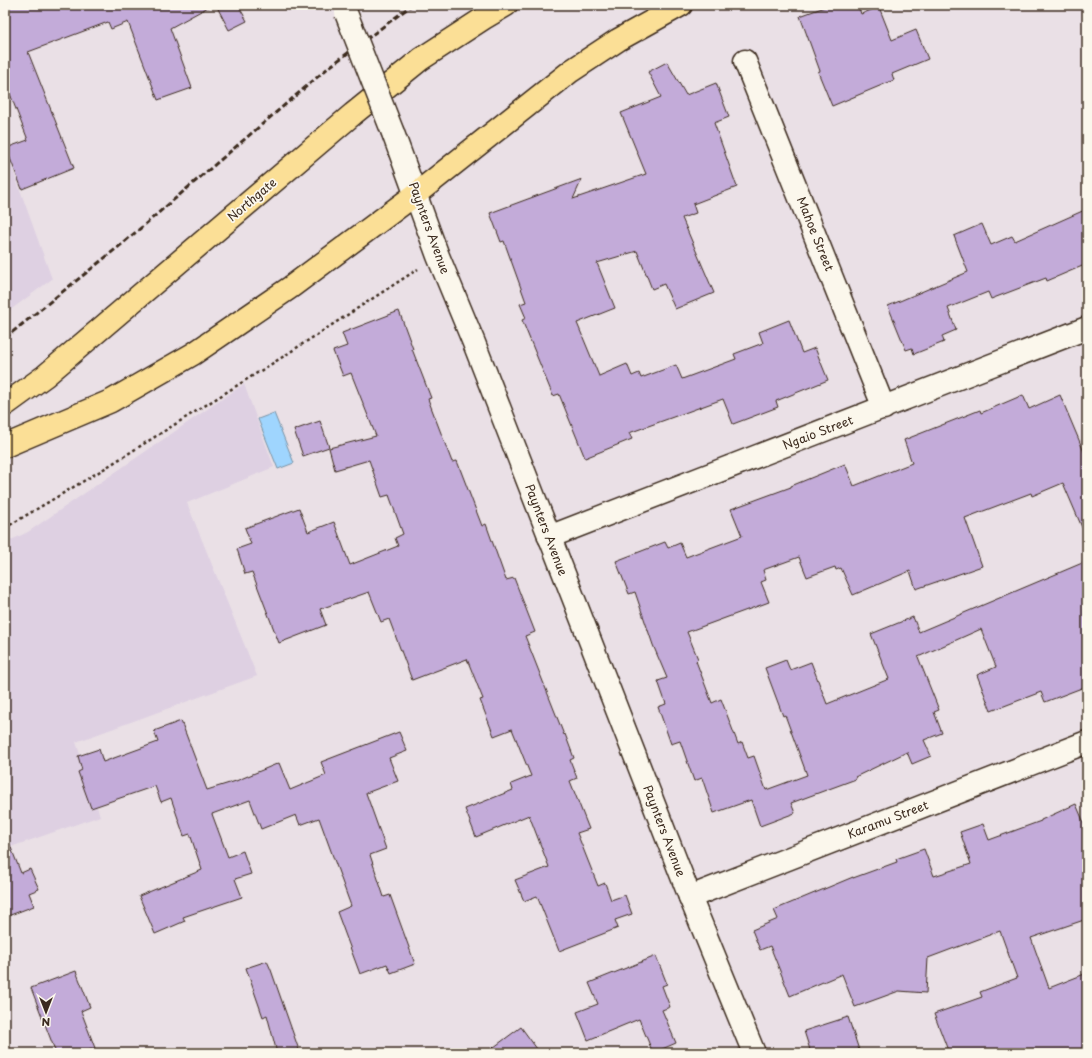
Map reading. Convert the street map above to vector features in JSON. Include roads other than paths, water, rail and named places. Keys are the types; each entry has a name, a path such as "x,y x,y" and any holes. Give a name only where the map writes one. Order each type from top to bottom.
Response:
{"highway":[{"name":"Northgate","path":"5,404 45,376 421,59 506,5"},
{"path":"5,446 111,401 194,354 285,291 416,194 571,71 618,40 680,5"}],"street":[{"name":"Paynters Avenue","path":"344,9 393,133 438,256 474,343 690,897 754,1053"},
{"name":"Mahoe Street","path":"745,60 884,408"},
{"name":"Ngaio Street","path":"549,537 1087,328"},
{"name":"Karamu Street","path":"690,897 1087,742"}],"water":[{"path":"274,413 294,463 278,469 258,419"}],"railway":[{"path":"5,338 122,244 328,68 412,5"}]}
